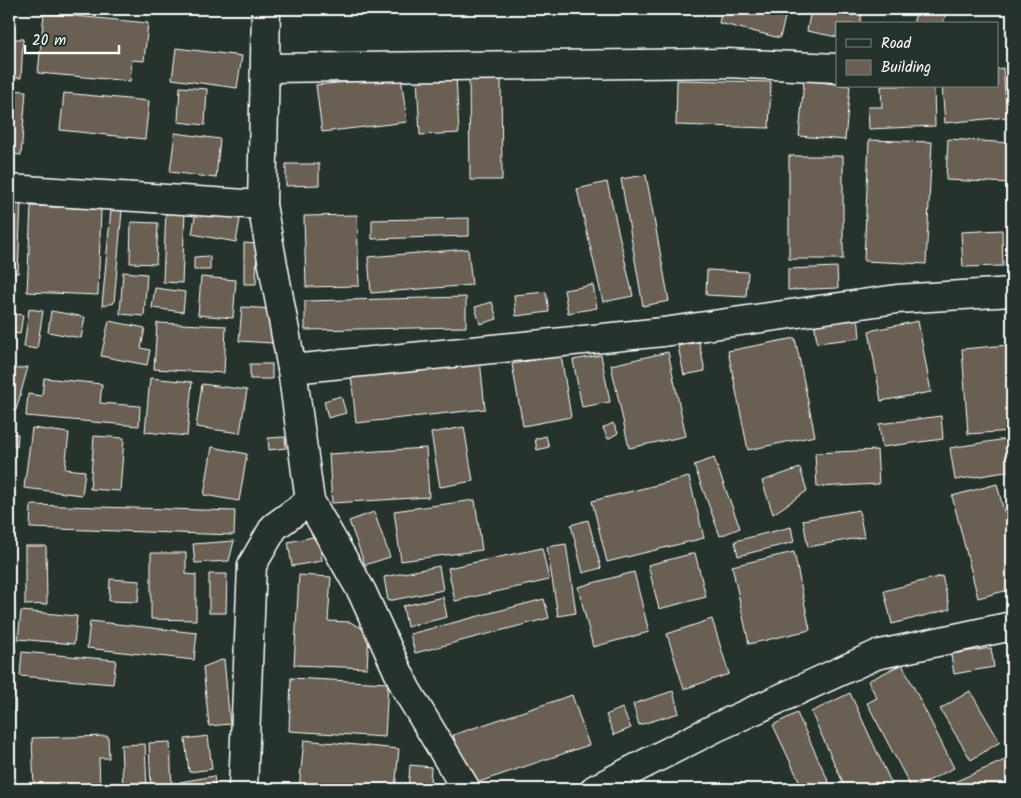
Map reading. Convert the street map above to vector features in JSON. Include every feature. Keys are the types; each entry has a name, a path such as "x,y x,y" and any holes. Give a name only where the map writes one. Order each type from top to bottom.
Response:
{"street":[{"path":"266,9 262,205 292,369 310,501 362,592 406,690 466,789"},
{"path":"265,68 726,63 836,68"},
{"path":"9,189 262,205"},
{"path":"292,369 663,332 897,299 1012,292"},
{"path":"243,789 252,565 274,527 310,501"},
{"path":"596,789 715,728 876,655 1012,626"}],"building":[{"path":"91,9 131,9 130,13"},
{"path":"722,9 787,9 780,38 719,23"},
{"path":"811,9 863,9 860,22 836,22 836,37 807,31"},
{"path":"917,9 947,9 944,22 914,22"},
{"path":"44,13 148,23 144,61 132,60 130,81 38,73"},
{"path":"9,39 23,39 21,78 9,77"},
{"path":"176,48 242,56 237,88 172,79"},
{"path":"1012,63 1012,89 1009,64"},
{"path":"1003,68 1007,117 945,123 942,88 998,88 998,69"},
{"path":"501,72 502,180 470,180 469,73"},
{"path":"456,76 459,133 420,135 417,77"},
{"path":"401,77 407,122 322,132 316,85"},
{"path":"677,80 771,82 769,128 676,125"},
{"path":"804,80 836,84 836,88 850,88 845,140 799,136"},
{"path":"180,87 207,89 205,125 178,122"},
{"path":"881,88 934,88 935,126 869,129 868,107 882,107"},
{"path":"9,90 26,91 21,155 9,154"},
{"path":"64,93 149,101 145,139 60,130"},
{"path":"175,133 220,139 216,178 170,172"},
{"path":"948,139 1012,143 1012,183 946,180"},
{"path":"869,140 932,142 926,264 864,261"},
{"path":"789,156 843,156 843,259 789,259"},
{"path":"286,164 319,164 319,185 286,186"},
{"path":"646,175 669,301 643,306 621,179"},
{"path":"607,182 633,296 603,302 577,189"},
{"path":"21,200 18,273 9,273 9,201"},
{"path":"31,206 101,209 98,295 27,292"},
{"path":"111,209 122,210 114,303 102,306"},
{"path":"166,210 185,211 182,283 163,282"},
{"path":"196,211 240,219 236,242 192,234"},
{"path":"357,215 359,286 306,287 304,216"},
{"path":"469,218 469,236 372,239 372,220"},
{"path":"131,222 158,223 156,264 130,263"},
{"path":"1002,230 1003,266 963,267 961,232"},
{"path":"244,243 257,244 256,284 244,284"},
{"path":"468,249 472,285 371,293 368,257"},
{"path":"210,256 210,270 194,270 194,257"},
{"path":"837,267 838,288 788,290 788,269"},
{"path":"707,270 748,272 746,297 706,295"},
{"path":"123,272 147,274 144,316 120,314"},
{"path":"201,277 236,280 233,318 198,315"},
{"path":"593,285 597,308 568,313 564,290"},
{"path":"155,288 185,292 183,312 152,308"},
{"path":"546,292 549,312 516,316 514,295"},
{"path":"466,297 466,327 305,330 305,301"},
{"path":"492,302 497,319 480,324 475,307"},
{"path":"242,307 274,309 272,343 239,341"},
{"path":"29,309 43,311 37,349 24,347"},
{"path":"51,311 85,317 81,338 48,332"},
{"path":"9,313 23,315 20,334 9,332"},
{"path":"858,315 860,338 817,343 814,319"},
{"path":"109,321 145,328 141,348 150,350 147,365 101,356"},
{"path":"918,321 931,392 881,401 869,331"},
{"path":"157,323 226,326 224,373 154,369"},
{"path":"795,338 815,436 748,450 728,351"},
{"path":"699,342 705,371 684,375 678,346"},
{"path":"1008,345 1012,431 968,434 962,349"},
{"path":"668,352 686,436 629,448 611,365"},
{"path":"561,355 571,417 523,426 512,364"},
{"path":"601,355 610,402 582,407 573,360"},
{"path":"480,360 485,409 356,423 351,374"},
{"path":"250,364 272,364 272,379 250,379"},
{"path":"28,367 16,410 9,410 11,370"},
{"path":"44,378 102,384 100,403 140,406 139,426 26,416 28,394 42,396"},
{"path":"150,378 192,382 187,436 145,432"},
{"path":"202,384 247,390 240,433 196,427"},
{"path":"341,396 346,413 328,418 324,401"},
{"path":"941,416 943,439 882,447 879,424"},
{"path":"613,423 618,433 608,439 603,428"},
{"path":"464,427 473,481 440,487 431,433"},
{"path":"32,428 69,433 65,469 85,471 82,495 24,488"},
{"path":"9,433 18,434 17,447 9,446"},
{"path":"94,436 124,438 120,491 90,489"},
{"path":"546,436 549,447 537,450 535,439"},
{"path":"285,437 286,448 269,450 268,438"},
{"path":"1012,438 1012,471 955,480 950,448"},
{"path":"212,447 247,454 239,501 204,495"},
{"path":"426,448 429,497 332,503 329,454"},
{"path":"877,450 879,484 817,487 815,453"},
{"path":"714,458 740,528 720,536 694,465"},
{"path":"800,468 807,491 773,514 762,481"},
{"path":"689,477 704,538 607,562 592,501"},
{"path":"997,484 1012,543 1012,589 978,598 952,496"},
{"path":"475,500 482,550 401,561 394,511"},
{"path":"31,505 235,511 234,535 30,528"},
{"path":"859,510 864,537 808,547 803,520"},
{"path":"374,512 390,557 365,565 349,521"},
{"path":"588,520 601,568 583,573 571,525"},
{"path":"791,527 794,542 738,556 735,541"},
{"path":"9,530 11,530 9,573"},
{"path":"318,536 322,561 292,566 288,542"},
{"path":"234,541 229,561 195,563 193,544"},
{"path":"566,544 576,613 558,616 547,547"},
{"path":"25,546 46,546 47,604 25,605"},
{"path":"542,548 549,580 455,601 448,568"},
{"path":"794,552 810,630 749,644 732,566"},
{"path":"151,553 186,553 186,574 196,575 196,620 151,619"},
{"path":"695,553 706,597 659,609 648,565"},
{"path":"439,566 443,590 388,601 384,577"},
{"path":"634,572 649,632 593,647 578,587"},
{"path":"209,574 227,574 226,613 209,613"},
{"path":"299,575 331,577 328,621 350,622 369,632 367,668 294,665"},
{"path":"942,576 950,609 892,624 884,591"},
{"path":"110,579 140,581 138,602 109,601"},
{"path":"443,597 447,617 407,627 403,606"},
{"path":"544,599 549,618 415,653 410,634"},
{"path":"21,611 77,616 74,644 18,639"},
{"path":"712,619 729,674 684,689 667,634"},
{"path":"90,621 197,633 194,660 87,648"},
{"path":"9,647 15,647 13,732 9,732"},
{"path":"991,648 994,667 954,674 951,654"},
{"path":"22,652 116,660 113,684 20,676"},
{"path":"224,659 230,724 209,726 203,667"},
{"path":"902,664 954,768 912,789 867,703 877,698 868,681"},
{"path":"291,678 388,683 385,737 289,731"},
{"path":"673,691 679,713 639,725 633,704"},
{"path":"970,691 1000,742 971,760 940,709"},
{"path":"850,693 894,789 846,789 811,712"},
{"path":"572,695 589,745 470,785 453,735"},
{"path":"622,708 631,728 614,735 606,715"},
{"path":"797,713 832,789 803,789 773,725"},
{"path":"108,736 109,758 99,758 100,789 34,789 32,738"},
{"path":"208,736 212,769 189,772 185,739"},
{"path":"304,740 399,749 395,789 299,789"},
{"path":"170,742 172,789 151,789 149,743"},
{"path":"145,744 147,789 123,789 121,745"},
{"path":"1012,757 1012,786 1005,789 938,789"},
{"path":"410,765 431,767 430,789 408,789"},
{"path":"214,776 216,789 181,789 180,782"}]}
